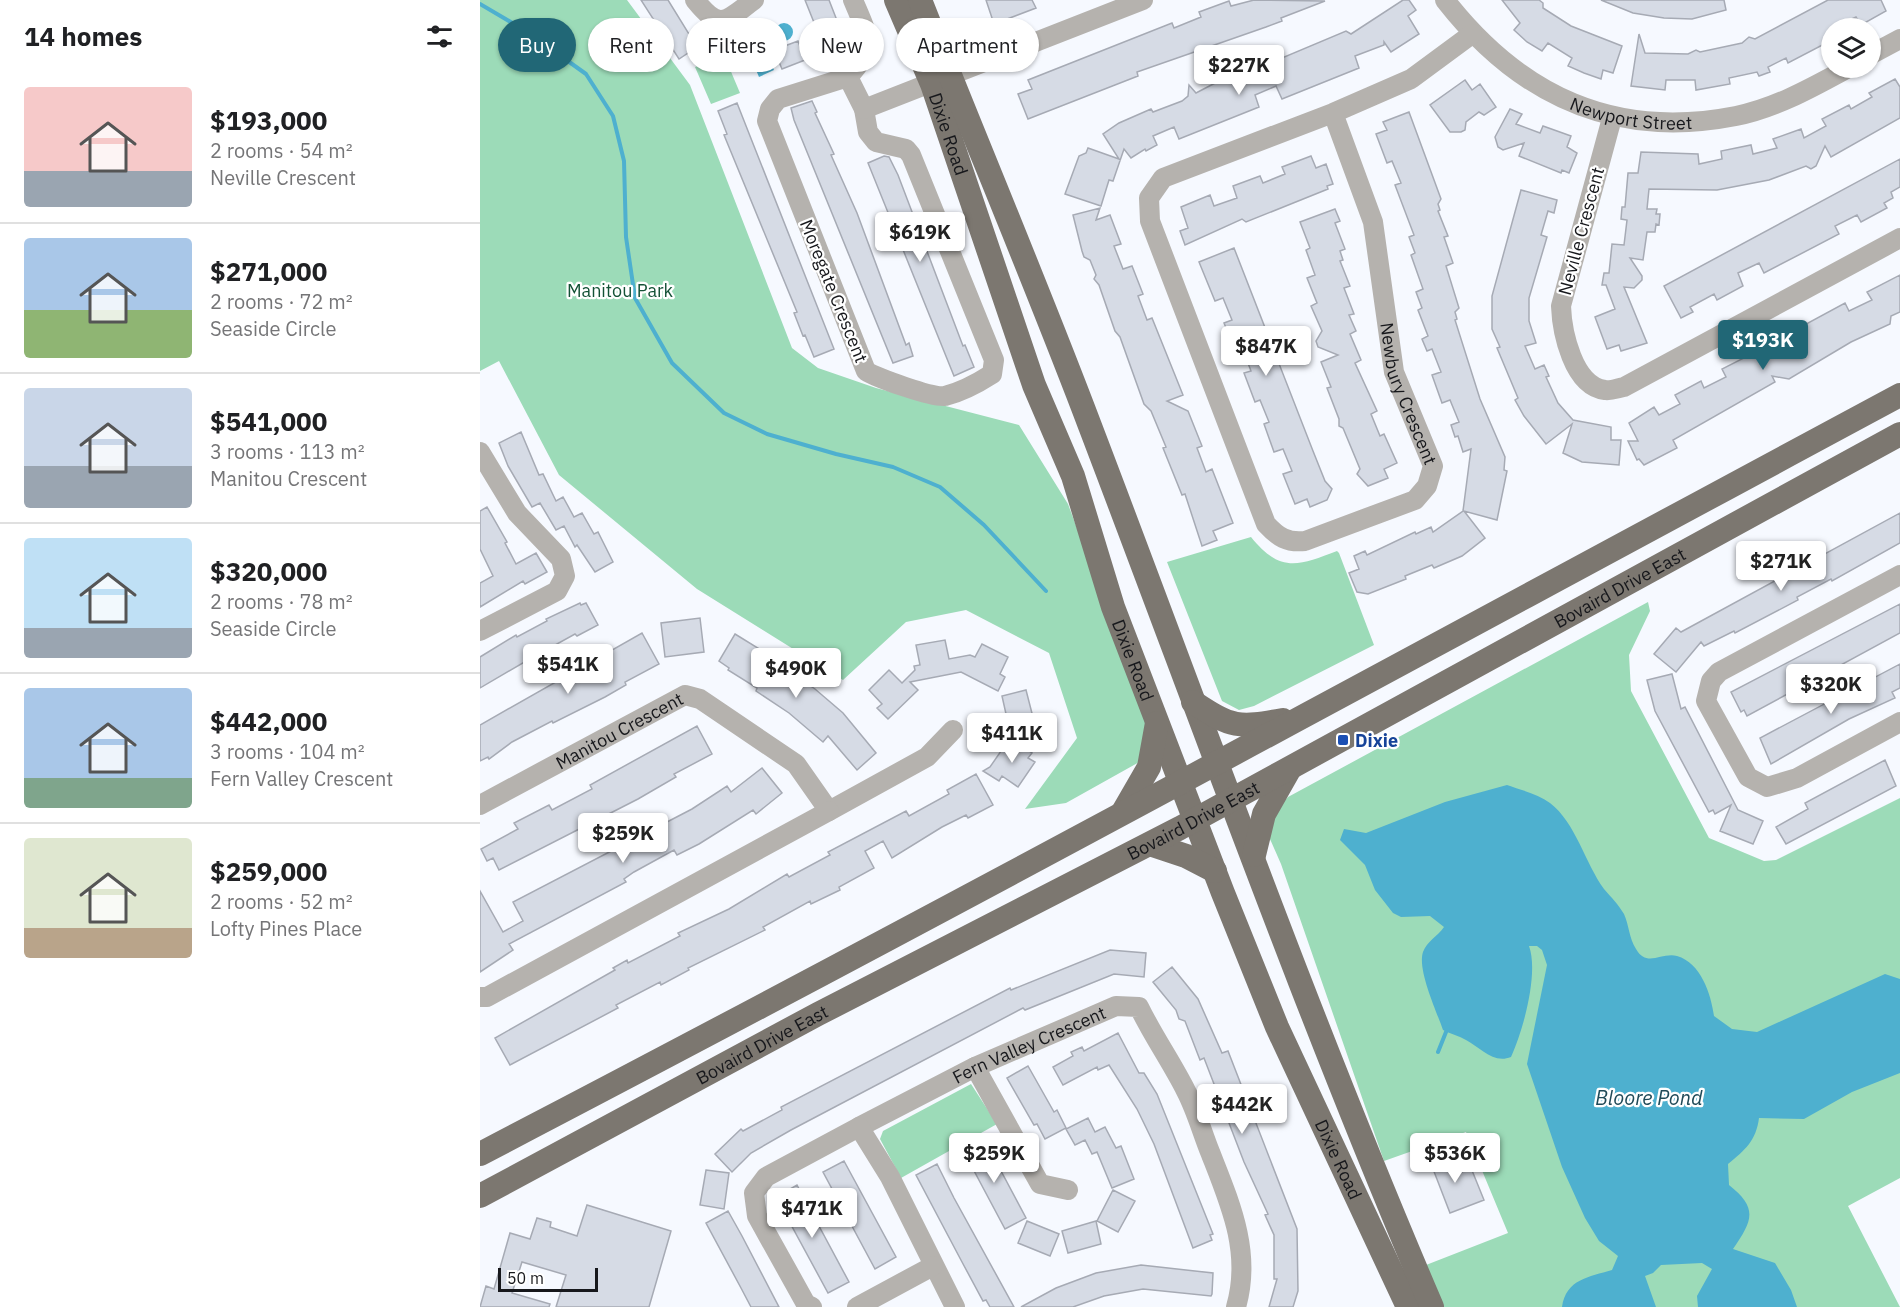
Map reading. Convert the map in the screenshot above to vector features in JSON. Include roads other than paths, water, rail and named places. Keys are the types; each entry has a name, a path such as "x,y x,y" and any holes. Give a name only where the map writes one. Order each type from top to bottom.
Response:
{"main road":[{"name":"Dixie Road","path":"896,0 941,80 1089,422 1193,702 1392,1213 1432,1307"},
{"name":"Dixie Road","path":"920,0 941,80 1034,385 1073,476 1113,607 1277,1027 1367,1225 1408,1307"},
{"name":"Bovaird Drive East","path":"480,1154 729,1026 917,921 1182,782 1900,395"},
{"name":"Bovaird Drive East","path":"480,1196 818,1014 1197,819 1900,434"},
{"path":"1193,702 1230,724 1250,726 1301,717"},
{"path":"1122,814 1149,767 1157,721"},
{"path":"1254,855 1264,814 1278,786 1291,767"},
{"path":"1150,844 1186,856 1215,871"},
{"path":"1367,1225 1392,1213"}],"street":[{"path":"695,0 710,18 716,21 728,19 754,0"},
{"path":"848,77 864,60 868,50 865,28 854,0"},
{"path":"864,109 1143,0"},
{"name":"Newport Street","path":"1446,0 1472,34 1520,75 1588,110 1612,118 1671,123 1737,116 1797,96 1830,78"},
{"name":"Newbury Crescent","path":"1333,113 1373,222 1394,372 1433,466 1427,486 1415,500 1305,541 1292,543 1276,536 1266,524 1150,221 1149,198 1163,178 1333,113 1411,79 1472,34"},
{"path":"1881,49 1900,39"},
{"name":"Moregate Crescent","path":"848,77 864,109 868,132 876,142 906,149 911,155 994,360 992,374 980,382 943,396 879,379 866,371 767,121 770,110 778,99 848,77"},
{"name":"Neville Crescent","path":"1612,118 1561,306 1561,320 1578,369 1583,379 1594,387 1606,391 1624,387 1900,238"},
{"path":"480,452 517,513 561,559 565,576 557,591 480,631"},
{"path":"1900,575 1719,672 1711,681 1706,701 1748,777 1767,787 1797,778 1900,722"},
{"name":"Manitou Crescent","path":"480,805 685,695 700,699 796,764 829,811"},
{"path":"480,997 487,997 927,757 953,730"},
{"name":"Fern Valley Crescent","path":"812,1307 806,1304 757,1216 754,1193 766,1177 975,1067 1116,1006 1139,1007 1158,1046 1187,1092 1233,1211 1241,1244 1243,1283 1236,1307"},
{"path":"975,1067 1040,1184 1068,1190"},
{"path":"859,1127 890,1177 955,1307"},
{"path":"857,1307 933,1266"}],"water":[{"path":"787,24 792,29 792,35 787,40"},
{"path":"757,72 770,72 759,77"},
{"name":"Bloore Pond","path":"1507,785 1540,797 1559,811 1574,832 1597,879 1624,914 1632,940 1640,955 1650,959 1677,956 1692,965 1707,989 1714,1016 1732,1029 1757,1032 1885,974 1900,979 1900,1073 1852,1092 1804,1119 1759,1118 1758,1126 1749,1144 1728,1164 1729,1185 1745,1201 1749,1215 1745,1230 1733,1249 1775,1263 1791,1290 1797,1307 1698,1307 1697,1296 1712,1269 1702,1263 1661,1265 1653,1273 1645,1276 1656,1307 1562,1307 1568,1290 1587,1277 1612,1270 1618,1256 1599,1241 1585,1218 1562,1167 1527,1064 1547,965 1542,950 1537,946 1529,946 1532,957 1531,986 1525,1018 1511,1057 1505,1059 1493,1057 1466,1040 1443,1030 1432,1002 1423,969 1423,952 1444,927 1430,916 1401,917 1393,913 1375,890 1365,865 1340,840 1344,829 1366,833 1445,802"}],"waterway":[{"path":"480,4 526,31 586,74 613,116 624,161 626,237 635,298 672,363 724,413 767,434 836,454 893,467 940,487 984,525 1046,591"},
{"path":"1438,1052 1448,1027"}],"place":[{"name":"Dixie","path":"1343,740"}],"park label":[{"name":"Manitou Park","path":"620,290"}]}
